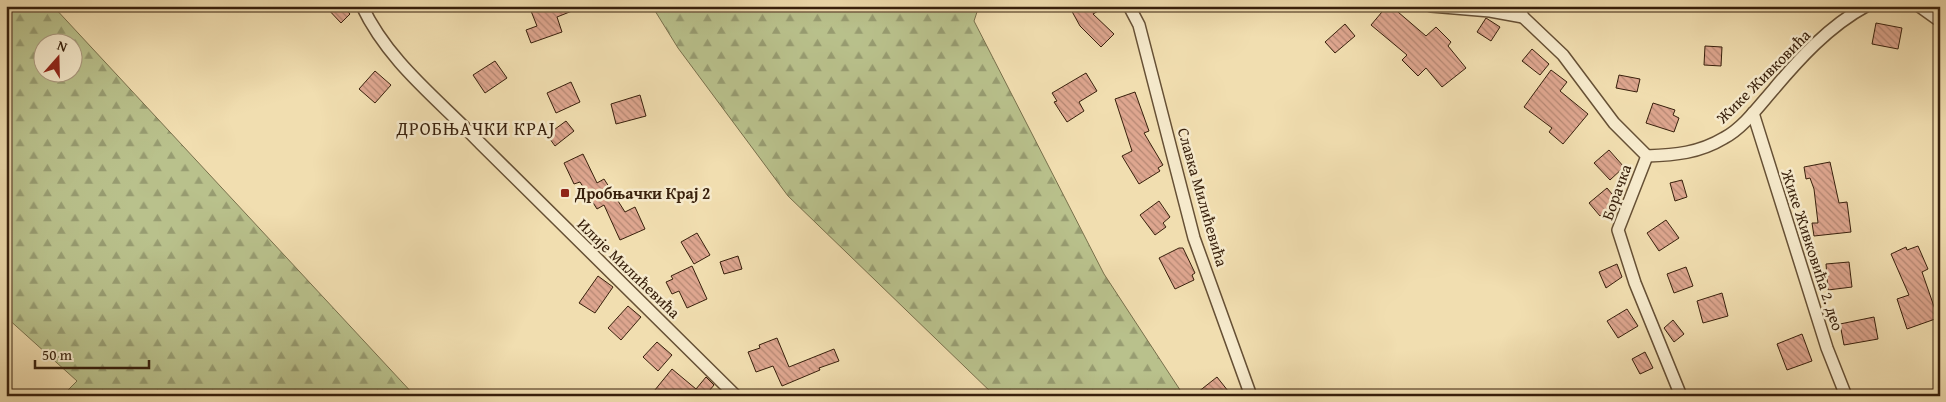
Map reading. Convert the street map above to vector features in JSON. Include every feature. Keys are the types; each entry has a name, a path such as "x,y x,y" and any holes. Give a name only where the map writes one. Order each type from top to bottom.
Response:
{"street":[{"name":"Илије Милићевића","path":"362,6 390,52 421,87 468,130 736,396"},
{"name":"Славка Милићевића","path":"1129,6 1139,25 1194,238 1251,396"},
{"path":"1431,6 1465,7 1523,17"},
{"name":"Борачка","path":"1517,6 1523,17 1562,55 1614,123 1647,156 1618,230 1635,283 1681,396"},
{"name":"Жике Живковића","path":"1647,156 1684,154 1725,138 1753,113 1797,63 1849,15 1866,6"},
{"path":"1919,6 1940,21"},
{"name":"Жике Живковића 2. део","path":"1753,113 1827,348 1846,396"}],"green space":[{"path":"6,6 53,6 77,32 32,32 32,82 82,82 82,37 415,396 62,396 77,381 6,317"},
{"path":"652,6 979,6 974,21 1104,274 1184,396 995,396 788,196 678,48"}],"building":[{"path":"325,6 343,6 350,14 341,23"},
{"path":"529,6 582,7 557,17 562,32 531,43 526,30 537,26"},
{"path":"1069,6 1107,6 1093,14 1114,34 1101,47 1080,26"},
{"path":"1387,6 1391,6 1426,36 1436,27 1451,42 1448,46 1466,68 1442,87 1426,68 1418,76 1402,60 1407,55 1371,25"},
{"path":"1486,18 1500,27 1491,41 1477,32"},
{"path":"1876,23 1902,28 1898,49 1872,44"},
{"path":"1345,24 1355,36 1335,53 1325,42"},
{"path":"1705,46 1722,47 1721,66 1704,65"},
{"path":"1532,49 1549,64 1540,75 1522,61"},
{"path":"495,61 507,78 485,93 473,75"},
{"path":"1551,70 1567,82 1560,91 1588,114 1563,144 1549,132 1552,128 1524,107"},
{"path":"375,71 391,85 375,103 359,89"},
{"path":"1086,73 1097,91 1079,102 1084,111 1067,122 1054,102 1057,101 1052,93"},
{"path":"1619,75 1640,79 1637,92 1616,88"},
{"path":"571,82 580,102 556,113 547,93"},
{"path":"1135,92 1149,131 1144,133 1163,165 1158,168 1160,171 1139,184 1122,156 1132,151 1115,99"},
{"path":"640,95 646,116 616,124 611,104"},
{"path":"1653,103 1675,110 1673,115 1679,118 1674,132 1646,123"},
{"path":"566,121 574,131 555,146 547,135"},
{"path":"1609,150 1624,167 1610,180 1594,163"},
{"path":"583,154 597,183 604,179 625,212 635,207 645,229 620,240 604,205 597,209 580,182 574,184 564,163"},
{"path":"1830,162 1839,203 1847,202 1851,232 1814,236 1812,223 1818,223 1814,189 1810,178 1806,179 1804,167"},
{"path":"1682,180 1687,197 1675,201 1670,183"},
{"path":"1607,188 1618,201 1600,216 1589,203"},
{"path":"1159,201 1170,217 1163,223 1166,227 1155,235 1140,215"},
{"path":"1666,220 1679,238 1659,251 1647,233"},
{"path":"697,233 710,255 694,264 681,242"},
{"path":"1918,246 1928,269 1922,272 1938,318 1907,329 1897,299 1909,295 1891,254 1906,247 1907,250"},
{"path":"1179,248 1183,248 1195,273 1192,275 1194,280 1175,289 1159,258"},
{"path":"738,256 742,269 724,274 720,262"},
{"path":"1849,262 1852,287 1828,290 1826,264"},
{"path":"1617,264 1622,277 1606,288 1599,272"},
{"path":"692,266 707,299 687,308 679,291 672,294 666,282 673,279 671,276"},
{"path":"1686,267 1693,286 1674,293 1667,274"},
{"path":"598,276 613,287 595,313 579,303"},
{"path":"1722,293 1728,316 1703,323 1697,301"},
{"path":"628,306 641,317 621,340 608,328"},
{"path":"1627,309 1638,326 1618,338 1607,321"},
{"path":"1874,317 1878,339 1844,345 1840,324"},
{"path":"1673,320 1684,334 1674,342 1664,328"},
{"path":"1802,334 1812,361 1787,370 1777,344"},
{"path":"777,338 789,367 834,349 839,361 819,368 820,370 782,386 773,366 756,372 748,352 760,348 759,345"},
{"path":"657,342 672,355 658,371 643,357"},
{"path":"1645,352 1653,368 1640,374 1632,359"},
{"path":"672,369 696,389 706,377 714,385 705,396 650,396"},
{"path":"1217,377 1232,396 1193,396"}],"place":[{"name":"Дробњачки Крај 2","path":"565,193"}],"district":[{"name":"ДРОБЊАЧКИ КРАЈ","path":"476,129"}]}
